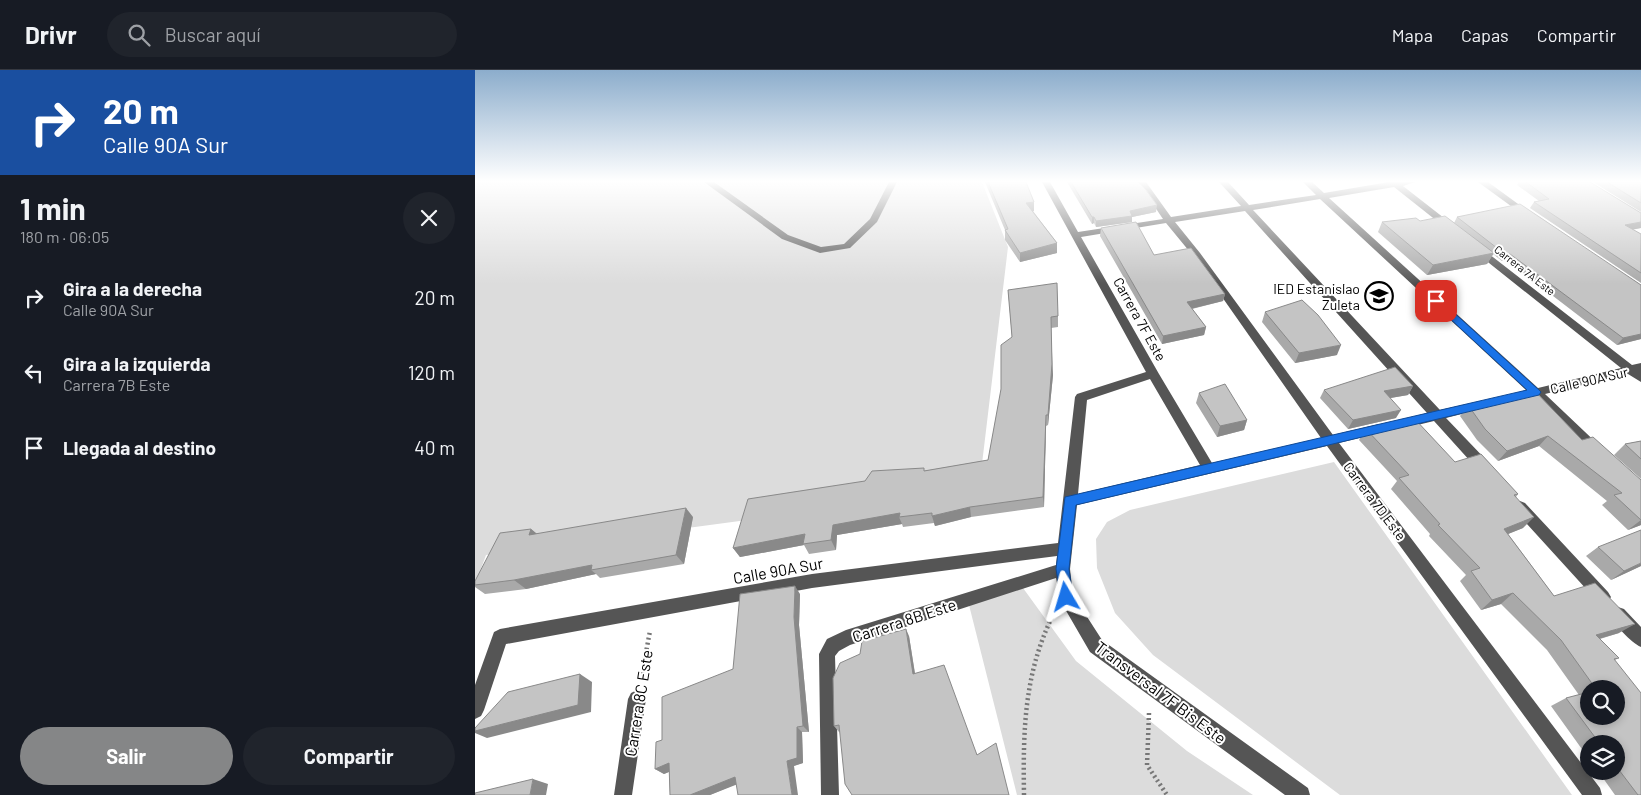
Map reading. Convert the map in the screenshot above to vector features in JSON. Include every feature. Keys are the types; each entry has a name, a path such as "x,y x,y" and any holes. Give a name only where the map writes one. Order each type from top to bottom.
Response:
{"street":[{"path":"756,216 785,236 820,250 847,246 876,216"},
{"name":"Carrera 7F Este","path":"1065,216 1153,374 1209,468"},
{"name":"Carrera 7D Este","path":"1165,216 1197,255 1330,440 1593,795"},
{"path":"1076,235 1200,216"},
{"path":"1254,216 1496,480"},
{"path":"1344,216 1606,457"},
{"name":"Carrera 7A Este","path":"1435,216 1638,372"},
{"path":"1531,216 1537,220"},
{"name":"Calle 90A Sur","path":"1508,398 1638,372"},
{"name":"Transversal 7F Bis Este","path":"1153,374 1081,397 1064,549 1063,569 1066,597 1096,646 1301,795"},
{"path":"1070,501 1490,403"},
{"path":"1509,495 1641,639"},
{"name":"Calle 90A Sur","path":"475,710 500,637 812,581 1064,549"},
{"name":"Carrera 8B Este","path":"830,795 827,654 833,646 846,638 1063,569"},
{"name":"Carrera 8C Este","path":"623,795 637,699"}],"path":[{"path":"1024,795 1023,740 1028,688 1041,640 1052,616 1066,597"},
{"name":"Carrera 8C Este","path":"637,699 654,610"},
{"path":"1150,687 1147,765 1167,795"}],"shaded area":[{"path":"475,216 996,216 1008,247 979,489 486,555 475,585"},
{"path":"1334,462 1572,795 1340,795 1153,655 1115,613 1097,568 1096,539 1107,522 1130,510"},
{"path":"1023,588 1076,661 1187,751 1253,795 1017,795 969,605"}],"building":[{"path":"1002,216 1036,216 1057,243 1020,253 1005,230 1008,229"},
{"path":"1091,216 1132,216 1096,221"},
{"path":"1445,216 1494,253 1433,265 1382,222 1416,218 1420,221"},
{"path":"1538,216 1641,285 1641,334 1623,338 1510,254 1506,255 1457,217"},
{"path":"1555,216 1641,216 1641,222 1625,225 1641,234 1641,273"},
{"path":"1136,222 1154,255 1191,248 1225,294 1187,302 1206,327 1163,336 1101,228"},
{"path":"1057,283 1058,316 1051,317 1052,364 1048,415 1046,415 1043,497 970,507 932,516 932,513 899,517 900,513 833,525 831,540 803,544 805,534 733,548 748,499 865,481 872,471 924,468 924,471 988,460 1001,389 1001,345 1012,337 1008,290"},
{"path":"1302,300 1318,315 1341,345 1299,353 1265,312"},
{"path":"1395,367 1413,386 1384,391 1401,410 1353,420 1324,390"},
{"path":"1225,384 1247,420 1220,426 1199,393"},
{"path":"1534,390 1582,440 1593,437 1641,480 1641,520 1614,495 1622,493 1548,436 1507,451 1485,429 1468,405"},
{"path":"1413,417 1455,462 1481,454 1518,494 1514,495 1534,517 1504,529 1554,596 1595,583 1635,624 1596,635 1619,658 1614,659 1641,693 1641,795 1638,795 1625,778 1625,735 1593,735 1586,725 1625,725 1625,680 1590,680 1561,640 1513,593 1492,600 1471,571 1480,568 1438,525 1440,524 1399,478 1409,475 1365,428"},
{"path":"1641,441 1641,459 1625,444"},
{"path":"686,508 676,555 591,570 592,565 514,580 475,585 475,581 500,533 531,529 529,535"},
{"path":"1641,530 1641,563 1624,571 1598,547"},
{"path":"795,586 794,617 803,726 797,727 797,758 787,761 792,795 738,795 735,777 690,795 670,795 669,763 655,769 656,742 662,740 662,697 733,669 740,594"},
{"path":"906,629 913,674 944,665 977,755 996,743 1009,795 852,795 845,784 839,725 834,726 833,678 840,663 860,654 862,641"},
{"path":"580,674 578,705 475,731 475,728 508,692"},
{"path":"1580,694 1580,717 1566,698"},
{"path":"533,779 530,795 475,795 475,793"}],"place":[{"name":"IED Estanislao Zuleta","path":"1379,296"}],"route":[{"path":"1066,597 1063,569 1070,501 1535,392 1436,301"}]}
